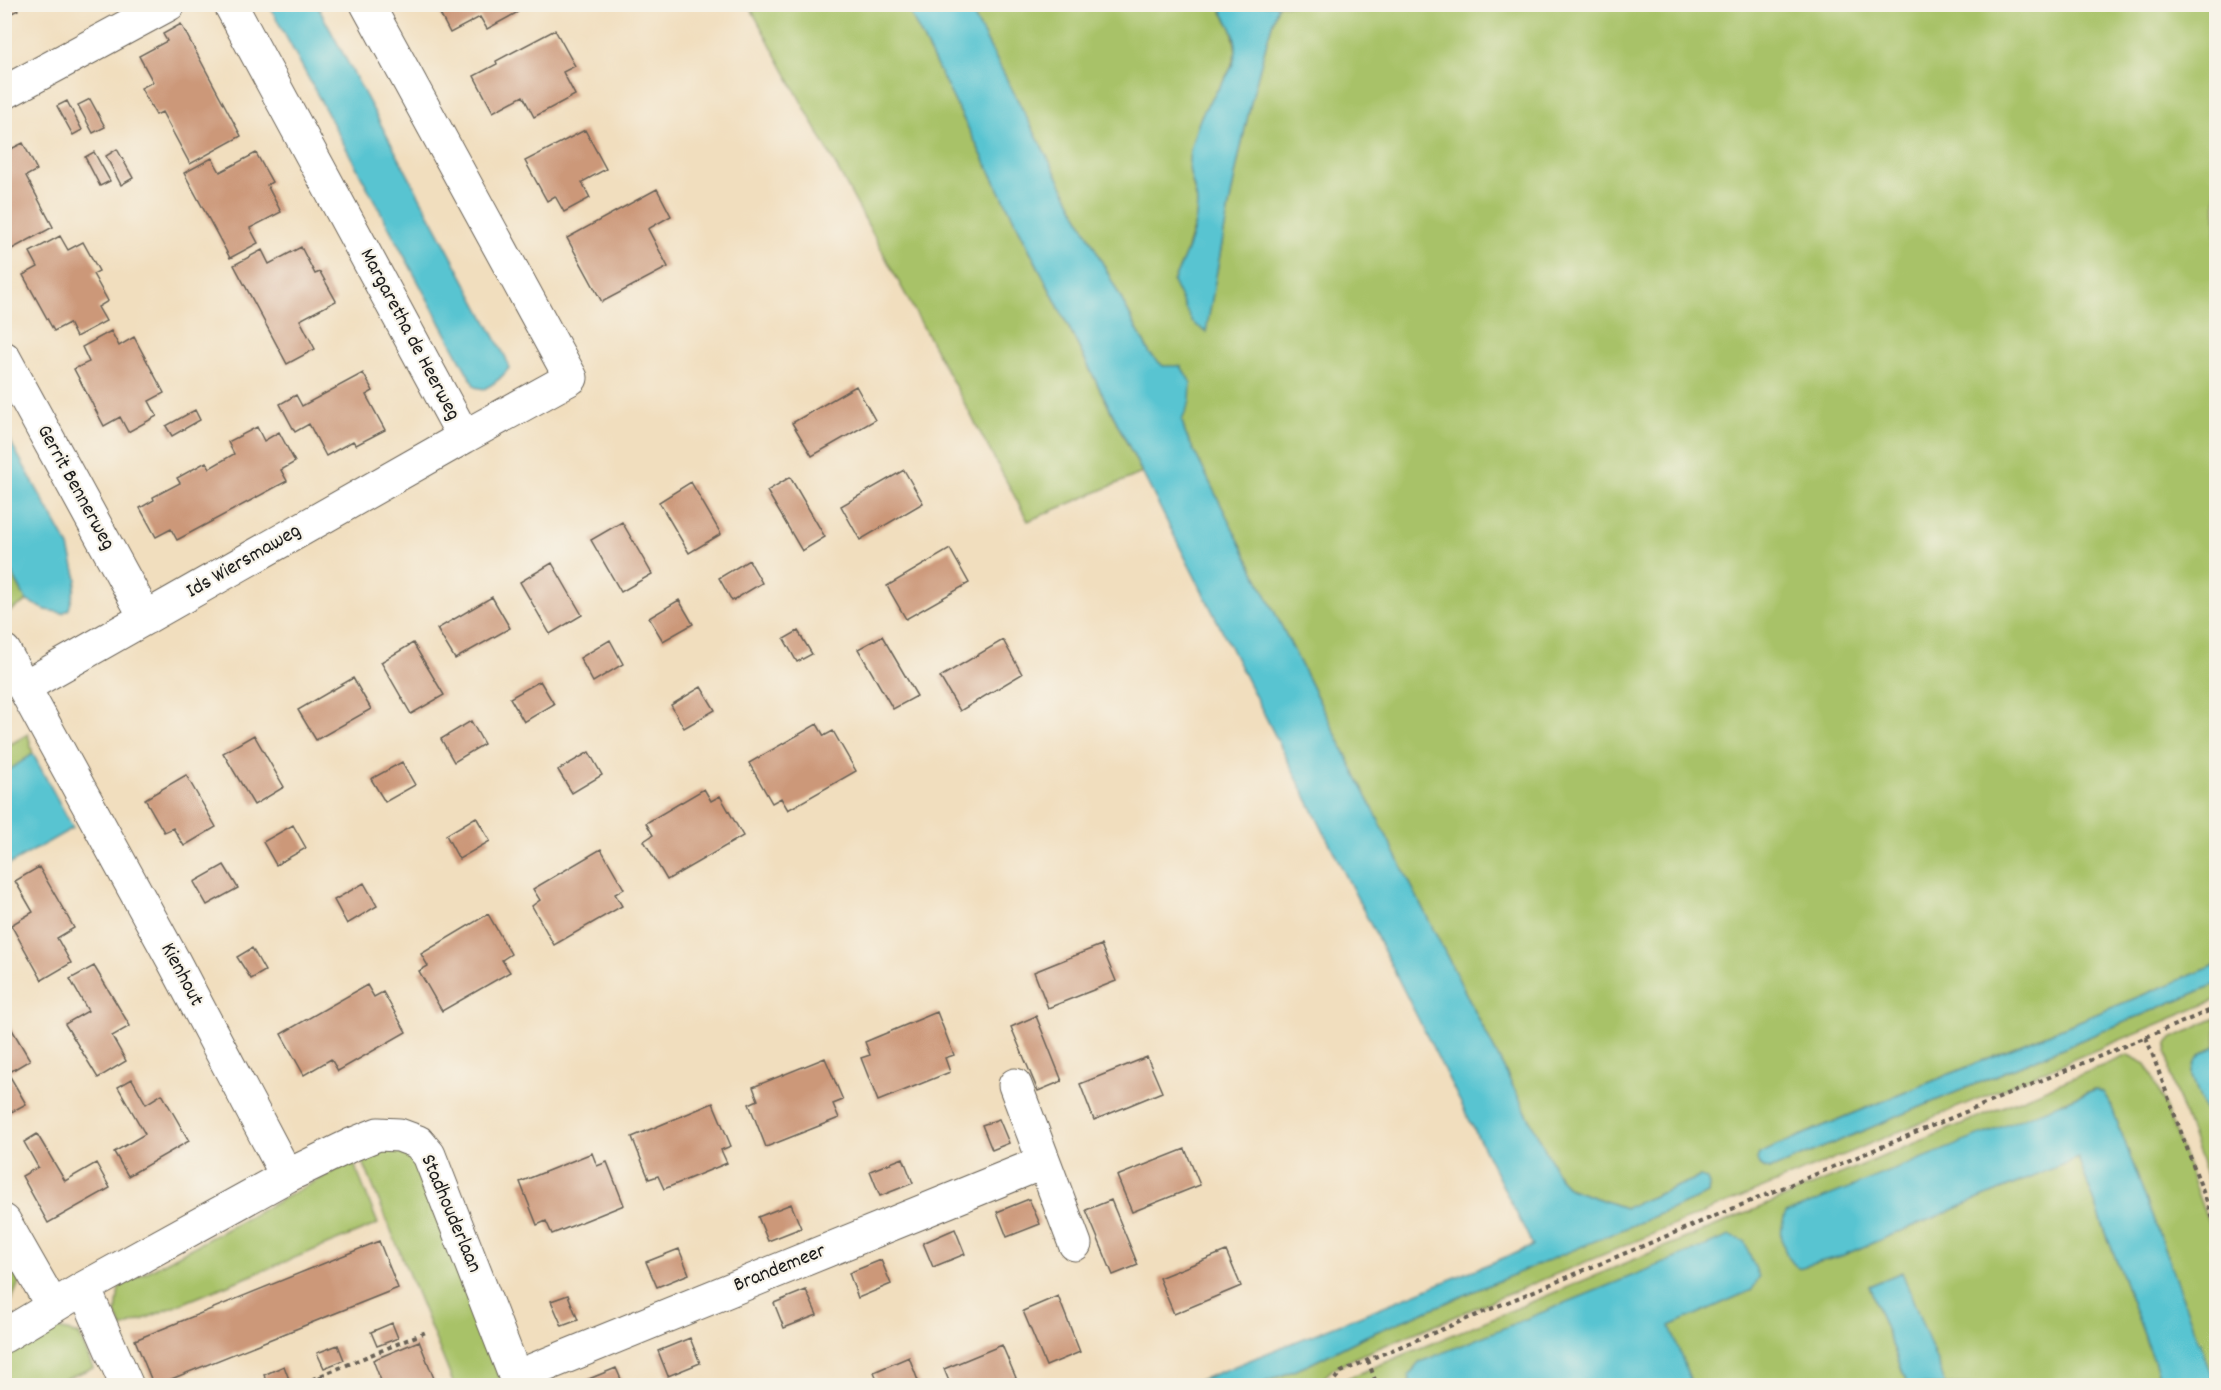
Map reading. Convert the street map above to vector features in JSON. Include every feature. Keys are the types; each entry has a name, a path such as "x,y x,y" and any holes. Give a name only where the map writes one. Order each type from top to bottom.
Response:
{"street":[{"path":"4,93 169,4"},
{"name":"Margaretha de Heerweg","path":"230,4 464,437 571,378 367,4"},
{"name":"Gerrit Bennerweg","path":"4,358 146,618"},
{"name":"Ids Wiersmaweg","path":"24,687 464,437"},
{"name":"Kienhout","path":"4,651 287,1176"},
{"path":"1015,1085 1075,1244"},
{"name":"Stadhouderlaan","path":"4,1336 84,1288 287,1176 378,1134 399,1135 418,1142 429,1155 518,1381"},
{"name":"Brandemeer","path":"518,1381 1044,1162"},
{"path":"4,1221 53,1306"},
{"path":"84,1288 127,1386"}],"path":[{"path":"1329,1386 1341,1372 1368,1360 2217,1008"},
{"path":"2146,1037 2217,1227"},
{"path":"296,1386 426,1332"},
{"path":"1368,1360 1377,1386"},
{"path":"320,1376 324,1386"}],"green space":[{"path":"749,5 906,5 1142,473 1028,521"},
{"path":"968,5 1218,5 1232,29 1236,51 1230,70 1201,116 1190,173 1197,202 1196,219 1185,255 1173,282 1206,331 1255,85 1278,5 2216,5 2216,965 1759,1154 1762,1168 1769,1170 2216,984 2216,1000 1347,1361 1334,1368 1316,1385 1258,1385 1308,1365 1366,1336 1708,1194 1709,1189 1700,1177 1625,1208 1570,1189 1560,1179 1185,433 1182,420 1190,401 1163,366 1150,354"},
{"path":"4,560 27,601 5,614 4,614"},
{"path":"28,734 33,754 5,773 4,748"},
{"path":"2216,1018 2216,1046 2196,1061 2192,1076 2216,1143 2216,1202 2170,1076 2167,1052 2171,1039"},
{"path":"2128,1055 2146,1064 2149,1069 2216,1244 2215,1386 2111,1105 2095,1089 2062,1102 1798,1268 1841,1256 2078,1158 2163,1385 1946,1385 1901,1273 1869,1286 1908,1385 1692,1385 1669,1326 1752,1290 1409,1382 1411,1385 1338,1386 1348,1378"},
{"path":"380,1149 401,1152 417,1165 503,1385 454,1385 361,1157"},
{"path":"353,1161 378,1224 122,1328 116,1314 119,1287"},
{"path":"13,1267 20,1280 5,1316 5,1272"},
{"path":"52,1324 54,1328 79,1334 93,1368 48,1385 5,1386 5,1354"}],"water":[{"path":"269,5 317,5 506,358 509,368 501,378 488,387 484,389 475,387"},
{"path":"906,5 968,5 1150,354 1163,366 1181,366 1191,383 1190,401 1182,420 1185,433 1560,1179 1570,1189 1625,1208 1700,1177 1707,1179 1708,1194 1366,1336 1308,1365 1258,1385 1188,1385 1533,1246"},
{"path":"1218,5 1278,5 1255,85 1206,332 1192,322 1173,282 1195,224 1197,204 1189,166 1191,146 1204,110 1226,78 1236,51 1233,32"},
{"path":"4,430 69,547 77,579 69,609 63,613 46,610 27,601 5,560"},
{"path":"33,754 73,828 5,867 5,773"},
{"path":"2216,965 2216,984 1769,1170 1762,1167 1757,1159 1759,1154 1823,1126"},
{"path":"2216,1046 2216,1143 2192,1076 2192,1070 2202,1054"},
{"path":"2096,1089 2103,1092 2111,1105 2215,1385 2163,1385 2078,1158 1841,1256 1798,1268 1788,1257 1782,1235 1786,1213"},
{"path":"1730,1236 1744,1241 1759,1277 1752,1290 1670,1326 1692,1385 1411,1385 1409,1375 1420,1362"},
{"path":"1902,1272 1946,1385 1908,1385 1869,1286"}],"building":[{"path":"5,4 15,4 18,10 8,15"},
{"path":"435,4 514,4 518,12 487,29 480,17 450,33"},
{"path":"181,24 241,136 190,164 162,112 156,115 141,88 153,82 139,56 167,41 163,34"},
{"path":"555,30 575,66 563,72 575,95 534,117 523,96 493,112 474,76 497,64 496,61"},
{"path":"90,99 105,127 93,133 78,105"},
{"path":"67,101 82,130 73,135 57,106"},
{"path":"585,130 606,169 582,182 590,198 564,212 555,196 547,201 525,161"},
{"path":"4,137 11,149 23,143 37,170 26,176 53,227 10,250 4,240"},
{"path":"117,149 133,178 121,185 106,156"},
{"path":"94,152 110,181 100,186 85,157"},
{"path":"256,153 272,182 267,185 281,212 250,228 258,243 230,258 184,173 212,158 220,172"},
{"path":"657,189 671,216 648,229 668,267 602,302 567,238"},
{"path":"60,236 68,250 83,242 99,271 93,274 108,301 98,307 106,321 76,337 69,323 54,331 23,275 38,267 30,252"},
{"path":"301,247 315,274 320,272 336,301 300,320 315,349 287,364 234,265 262,250 269,264"},
{"path":"111,331 119,346 134,337 164,393 149,401 157,416 128,432 120,417 104,426 74,369 89,362 82,347"},
{"path":"363,373 373,391 366,395 385,430 356,445 353,441 326,456 309,424 295,432 280,404 296,395 302,406"},
{"path":"856,386 875,420 812,456 792,423"},
{"path":"195,410 200,420 172,436 166,426"},
{"path":"257,427 264,441 279,432 295,462 281,470 287,481 177,540 171,529 156,537 140,508 154,500 153,497 180,483 177,478 206,462 210,468 234,454 228,442"},
{"path":"904,470 923,503 860,540 841,506"},
{"path":"790,477 825,537 802,551 767,491"},
{"path":"691,482 721,534 689,553 659,502"},
{"path":"622,522 652,574 621,592 591,540"},
{"path":"950,549 969,583 906,619 887,586"},
{"path":"749,560 762,583 732,601 719,578"},
{"path":"552,563 582,615 550,634 520,582"},
{"path":"492,597 510,628 455,659 437,629"},
{"path":"679,600 693,624 663,641 649,618"},
{"path":"798,631 812,654 797,662 784,639"},
{"path":"882,636 917,696 893,709 858,649"},
{"path":"610,640 623,664 593,682 580,658"},
{"path":"1003,640 1022,674 960,711 940,677"},
{"path":"413,643 444,695 411,714 381,662"},
{"path":"353,678 371,709 316,740 298,710"},
{"path":"540,681 554,704 524,722 510,698"},
{"path":"701,687 715,710 684,728 671,705"},
{"path":"471,721 484,744 454,762 441,739"},
{"path":"817,724 824,736 833,731 856,771 788,810 781,798 772,803 749,763"},
{"path":"254,735 284,787 254,805 223,753"},
{"path":"589,752 602,775 572,793 558,770"},
{"path":"402,762 415,785 385,802 371,779"},
{"path":"186,775 216,827 184,846 173,828 164,832 145,799"},
{"path":"704,789 711,801 720,796 743,836 667,880 644,841 653,835 646,823"},
{"path":"476,817 490,841 459,859 446,835"},
{"path":"293,825 306,848 276,865 263,842"},
{"path":"601,849 624,889 615,894 622,906 554,945 532,906 540,900 533,889"},
{"path":"224,865 238,888 207,905 194,882"},
{"path":"39,867 74,928 57,938 71,963 42,980 11,925 33,912 15,881"},
{"path":"364,883 377,906 347,924 334,900"},
{"path":"488,914 511,954 502,960 510,972 442,1011 419,971 428,966 421,954"},
{"path":"1101,945 1116,981 1048,1008 1034,972"},
{"path":"252,948 265,971 251,979 237,957"},
{"path":"94,966 130,1026 112,1036 126,1061 98,1078 65,1024 88,1011 70,979"},
{"path":"367,985 374,997 383,992 406,1032 338,1071 331,1059 304,1075 281,1034"},
{"path":"937,1012 954,1055 945,1058 950,1072 878,1101 861,1058 870,1055 865,1042"},
{"path":"4,1016 30,1060 8,1073 26,1104 4,1116"},
{"path":"1036,1016 1062,1081 1038,1091 1011,1027"},
{"path":"1147,1057 1162,1092 1094,1120 1080,1084"},
{"path":"825,1058 843,1100 833,1104 839,1118 766,1147 749,1104 758,1100 753,1087"},
{"path":"132,1079 146,1104 162,1094 189,1141 128,1176 114,1152 145,1134 118,1087"},
{"path":"713,1103 731,1146 721,1150 727,1163 664,1189 658,1176 649,1179 632,1137"},
{"path":"999,1119 1009,1143 992,1150 982,1125"},
{"path":"37,1134 65,1181 96,1163 110,1188 48,1223 22,1176 38,1167 24,1142"},
{"path":"1185,1149 1200,1185 1132,1212 1117,1176"},
{"path":"592,1153 597,1166 607,1162 624,1205 552,1234 546,1221 537,1225 520,1182"},
{"path":"903,1158 913,1183 880,1196 870,1171"},
{"path":"1029,1199 1040,1224 1007,1237 997,1212"},
{"path":"1111,1200 1138,1265 1113,1275 1086,1210"},
{"path":"791,1204 801,1228 768,1241 758,1217"},
{"path":"955,1229 965,1254 933,1267 923,1243"},
{"path":"379,1241 398,1288 154,1386 135,1340"},
{"path":"679,1249 689,1274 657,1287 646,1262"},
{"path":"1226,1251 1241,1286 1174,1314 1159,1278"},
{"path":"881,1260 891,1284 858,1298 849,1273"},
{"path":"806,1290 817,1315 784,1328 774,1303"},
{"path":"568,1295 578,1320 562,1326 551,1301"},
{"path":"1058,1296 1080,1352 1046,1366 1023,1311"},
{"path":"392,1323 398,1338 377,1346 371,1332"},
{"path":"690,1338 700,1363 668,1376 658,1351"},
{"path":"419,1341 437,1386 383,1386 373,1360"},
{"path":"338,1345 344,1360 324,1368 317,1353"},
{"path":"1002,1345 1016,1378 999,1386 951,1386 944,1369"},
{"path":"909,1357 920,1386 880,1386 874,1372"},
{"path":"284,1366 290,1382 280,1386 268,1386 264,1375"},
{"path":"616,1368 624,1386 586,1386 584,1381"}]}
